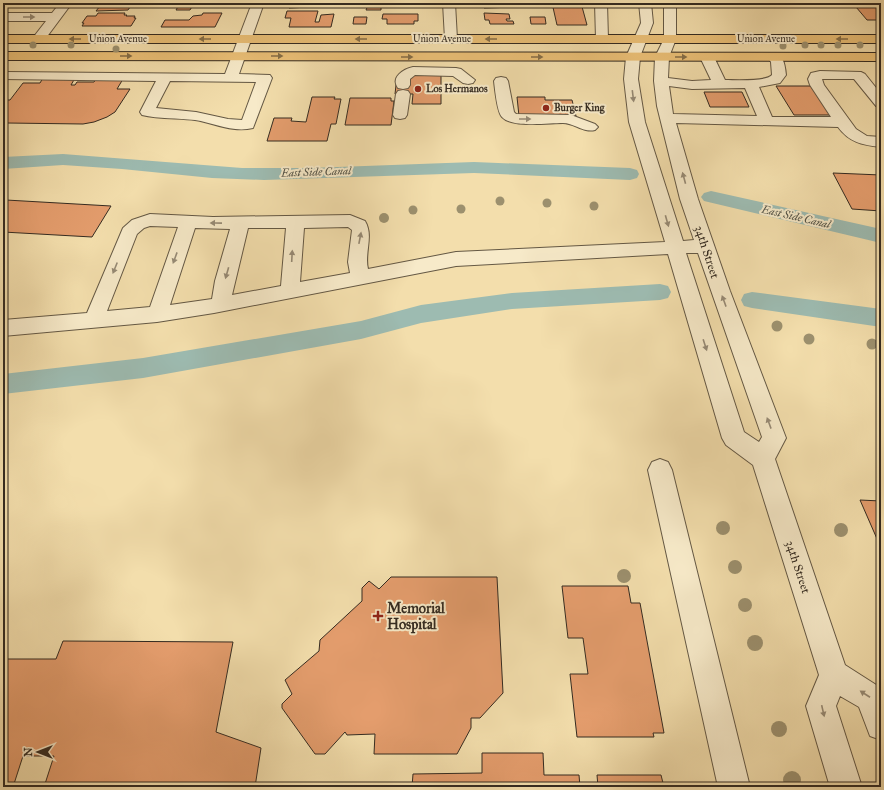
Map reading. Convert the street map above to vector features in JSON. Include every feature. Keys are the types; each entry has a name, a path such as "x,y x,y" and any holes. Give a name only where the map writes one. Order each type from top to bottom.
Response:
{"main road":[{"name":"Union Avenue","path":"3,39 881,39"},
{"name":"Union Avenue","path":"3,56 881,57"}],"street":[{"path":"38,39 66,3"},
{"path":"230,78 258,3"},
{"path":"450,3 451,39"},
{"path":"600,3 602,39"},
{"path":"645,3 647,22 633,57 631,79 637,122 674,247 734,438 763,458"},
{"path":"670,3 670,39"},
{"path":"3,17 55,17"},
{"name":"34th Street","path":"670,39 662,57 660,81 667,118 689,199 720,291 774,438 763,458 834,675"},
{"path":"5,78 22,56"},
{"path":"707,57 720,84"},
{"path":"660,81 692,85 764,83 775,80 779,75 778,62 774,57"},
{"path":"836,57 847,75"},
{"path":"400,115 403,78 407,74 413,71 456,72 468,80"},
{"path":"881,103 864,80 856,75 816,76 815,79 850,134 855,138 870,142 881,142"},
{"path":"5,78 165,77 265,78 248,125 228,124 196,116 147,112 165,77"},
{"path":"500,81 507,114 511,117 517,119 571,119 590,127"},
{"path":"750,84 766,120"},
{"path":"667,118 842,122"},
{"path":"94,320 118,258 134,226 141,221 350,221 359,225 361,230 357,262 360,277"},
{"path":"157,314 188,221"},
{"path":"221,304 225,281 241,222"},
{"path":"290,290 292,252 296,222"},
{"path":"3,328 157,314 221,304 456,259 705,246"},
{"path":"660,470 734,787"},
{"path":"846,787 821,706 834,675 870,697 881,725"}],"building":[{"path":"3,3 33,3 30,6 3,6"},
{"path":"100,3 120,3 118,7 130,7 128,10 96,11 100,6 98,6"},
{"path":"199,3 226,3 226,5 228,5 227,7 197,7"},
{"path":"290,3 311,3 310,7 289,8"},
{"path":"369,3 381,3 381,10 366,10"},
{"path":"395,3 415,3 415,7 395,7"},
{"path":"484,3 516,3 516,7 484,8"},
{"path":"552,3 581,3 587,25 557,25"},
{"path":"179,5 193,5 190,10 176,10"},
{"path":"856,7 881,7 881,20 867,20"},
{"path":"287,11 318,11 315,22 319,22 321,15 334,14 331,27 289,27 291,18 285,18"},
{"path":"98,13 125,13 124,15 127,15 126,16 135,16 134,18 136,18 131,26 82,26 84,23 82,23 87,16 96,16"},
{"path":"203,13 222,13 215,27 161,27 165,20 189,20 193,16 202,15"},
{"path":"484,13 509,14 510,19 506,19 507,21 513,21 514,24 490,24 489,20 485,20"},
{"path":"383,14 418,14 418,21 414,21 414,24 387,24 387,19 382,19"},
{"path":"354,17 367,17 366,24 353,24"},
{"path":"530,17 545,17 546,24 531,24"},
{"name":"Los Hermanos","path":"414,73 441,73 441,104 412,104 413,94 395,94 396,85 407,85 410,76 413,76"},
{"path":"43,78 75,78 71,85 75,85 77,82 94,82 96,79 123,79 117,89 130,89 115,112 94,122 83,124 7,123 3,129 3,109 5,106 3,106 3,100 10,100 23,83 40,83"},
{"path":"776,86 811,86 831,115 794,115"},
{"path":"704,92 742,92 749,107 710,107"},
{"path":"312,97 335,97 334,99 341,99 336,124 331,124 327,141 267,141 274,118 292,118 291,121 306,122"},
{"name":"Burger King","path":"517,97 545,97 545,100 572,100 576,116 519,116"},
{"path":"350,98 391,98 391,101 394,101 391,125 345,125"},
{"path":"833,173 881,175 881,211 852,209"},
{"path":"6,200 111,206 92,237 3,232 3,204"},
{"path":"860,500 881,501 881,548"},
{"path":"391,577 497,577 503,693 480,718 471,718 471,728 457,754 374,754 375,734 347,735 345,732 325,754 315,754 282,708 282,704 292,694 285,680 319,651 320,640 362,601 362,588 369,581 379,589"},
{"path":"562,586 628,586 631,603 640,603 664,733 653,733 654,737 577,737 570,674 588,674 583,638 568,638"},
{"path":"63,641 233,642 216,732 261,748 255,787 44,787 54,756 23,756 13,787 3,787 3,659 56,659"},
{"path":"482,753 543,753 544,775 579,775 580,787 412,787 413,774 482,773"},
{"path":"597,775 661,775 664,787 598,787"}],"waterway":[{"name":"East Side Canal","path":"3,163 33,160 93,161 212,173 242,174 310,174 448,168 526,168 630,174"},
{"name":"East Side Canal","path":"711,197 881,236"},
{"path":"3,384 143,368 361,330 421,314 512,301 660,292"},
{"path":"752,300 881,318"}],"place":[{"name":"Los Hermanos","path":"418,89"},
{"name":"Burger King","path":"546,108"},
{"name":"Memorial Hospital","path":"378,616"}]}
